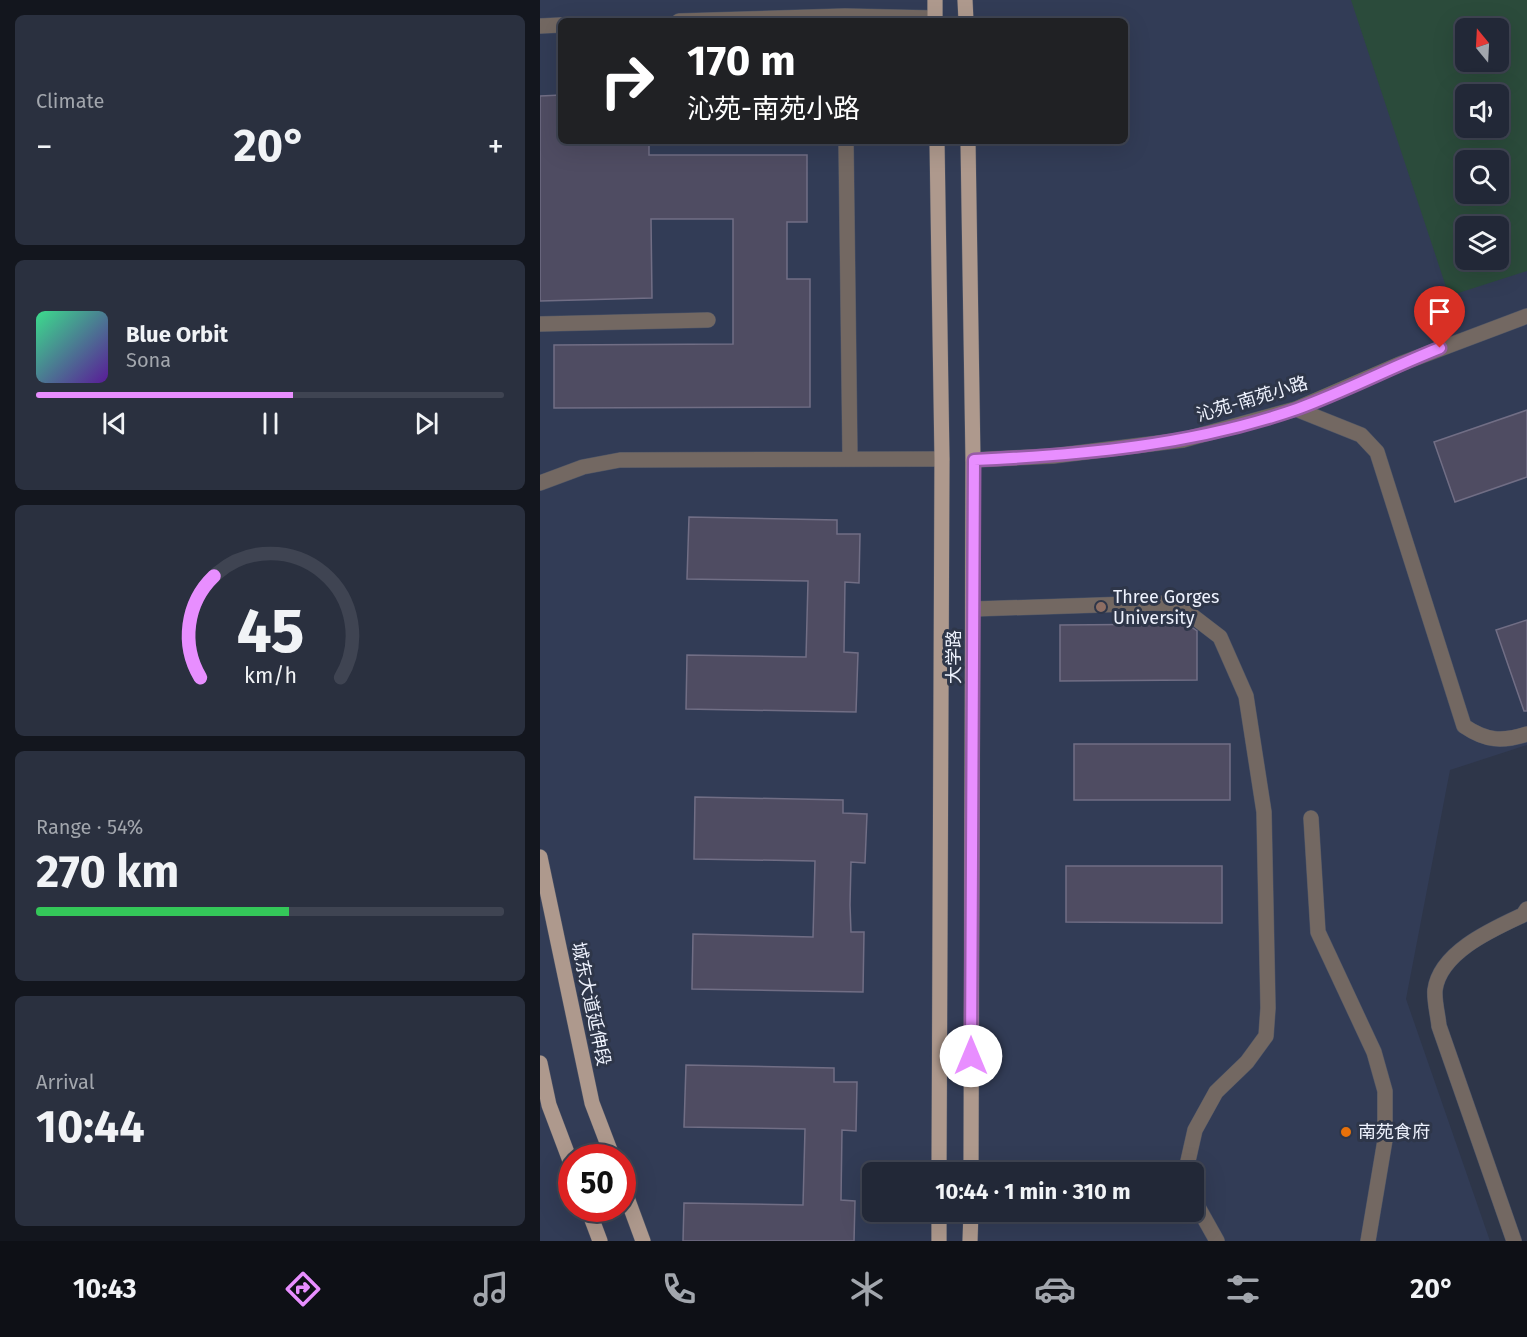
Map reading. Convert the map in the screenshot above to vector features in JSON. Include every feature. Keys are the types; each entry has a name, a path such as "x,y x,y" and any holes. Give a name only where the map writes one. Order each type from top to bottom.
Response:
{"main road":[{"path":"935,0 935,18"},
{"path":"965,0 966,18"},
{"name":"大学路","path":"937,144 942,459 939,1162"},
{"name":"大学路","path":"968,144 974,460 971,1162"},
{"name":"城东大道延伸段","path":"540,857 592,1102 608,1144"},
{"path":"540,1063 549,1105 564,1144"},
{"path":"636,1220 644,1241"},
{"path":"593,1222 600,1241"},
{"path":"939,1222 939,1241"},
{"path":"970,1222 970,1241"}],"street":[{"path":"540,26 558,25"},
{"path":"846,144 850,458"},
{"name":"沁苑-南苑小路","path":"974,460 1053,456 1183,440 1296,409 1400,364 1527,316"},
{"path":"540,324 708,320"},
{"path":"1296,409 1361,435 1377,452 1464,726 1482,738 1511,739 1527,734"},
{"path":"540,483 583,467 620,460 942,459"},
{"path":"974,609 1160,603 1190,614 1221,637 1246,696 1264,812 1266,1036 1247,1062 1216,1092 1195,1130 1188,1162"},
{"path":"1311,818 1318,932 1374,1053 1385,1091 1384,1140 1368,1241"},
{"path":"1514,1241 1439,1026 1435,990 1443,966 1483,933 1523,915 1527,909"},
{"path":"1204,1218 1217,1241"}],"shaded area":[{"name":"Three Gorges University","path":"540,0 1527,0 1527,745 1450,770 1406,999 1490,1241 540,1241"}],"green space":[{"path":"1351,0 1527,0 1527,271 1449,296"}],"building":[{"path":"558,95 558,144 649,144 649,155 807,155 807,222 787,222 787,279 810,279 810,407 554,408 554,345 733,344 733,219 651,219 652,298 540,301 540,96"},
{"path":"1527,410 1527,477 1455,502 1434,442"},
{"path":"689,517 837,520 837,534 860,534 859,583 845,582 844,652 858,653 856,712 686,709 687,655 806,657 808,581 687,579"},
{"path":"1527,620 1527,711 1524,711 1496,630"},
{"path":"1187,624 1197,631 1197,680 1060,681 1060,625"},
{"path":"1074,744 1230,744 1230,800 1074,800"},
{"path":"695,797 843,800 843,813 867,814 865,863 851,862 850,905 851,932 864,932 863,992 692,989 693,934 813,937 815,861 694,859"},
{"path":"1066,866 1222,866 1222,923 1066,922"},
{"path":"686,1065 834,1068 834,1082 857,1082 856,1131 842,1130 841,1200 855,1201 854,1241 683,1241 684,1203 803,1205 805,1129 684,1127"}],"place":[{"name":"Three Gorges University","path":"1101,607"},
{"name":"南苑食府","path":"1346,1132"}],"route":[{"path":"971,1056 974,460 1053,456 1183,440 1296,409 1440,348"}]}
